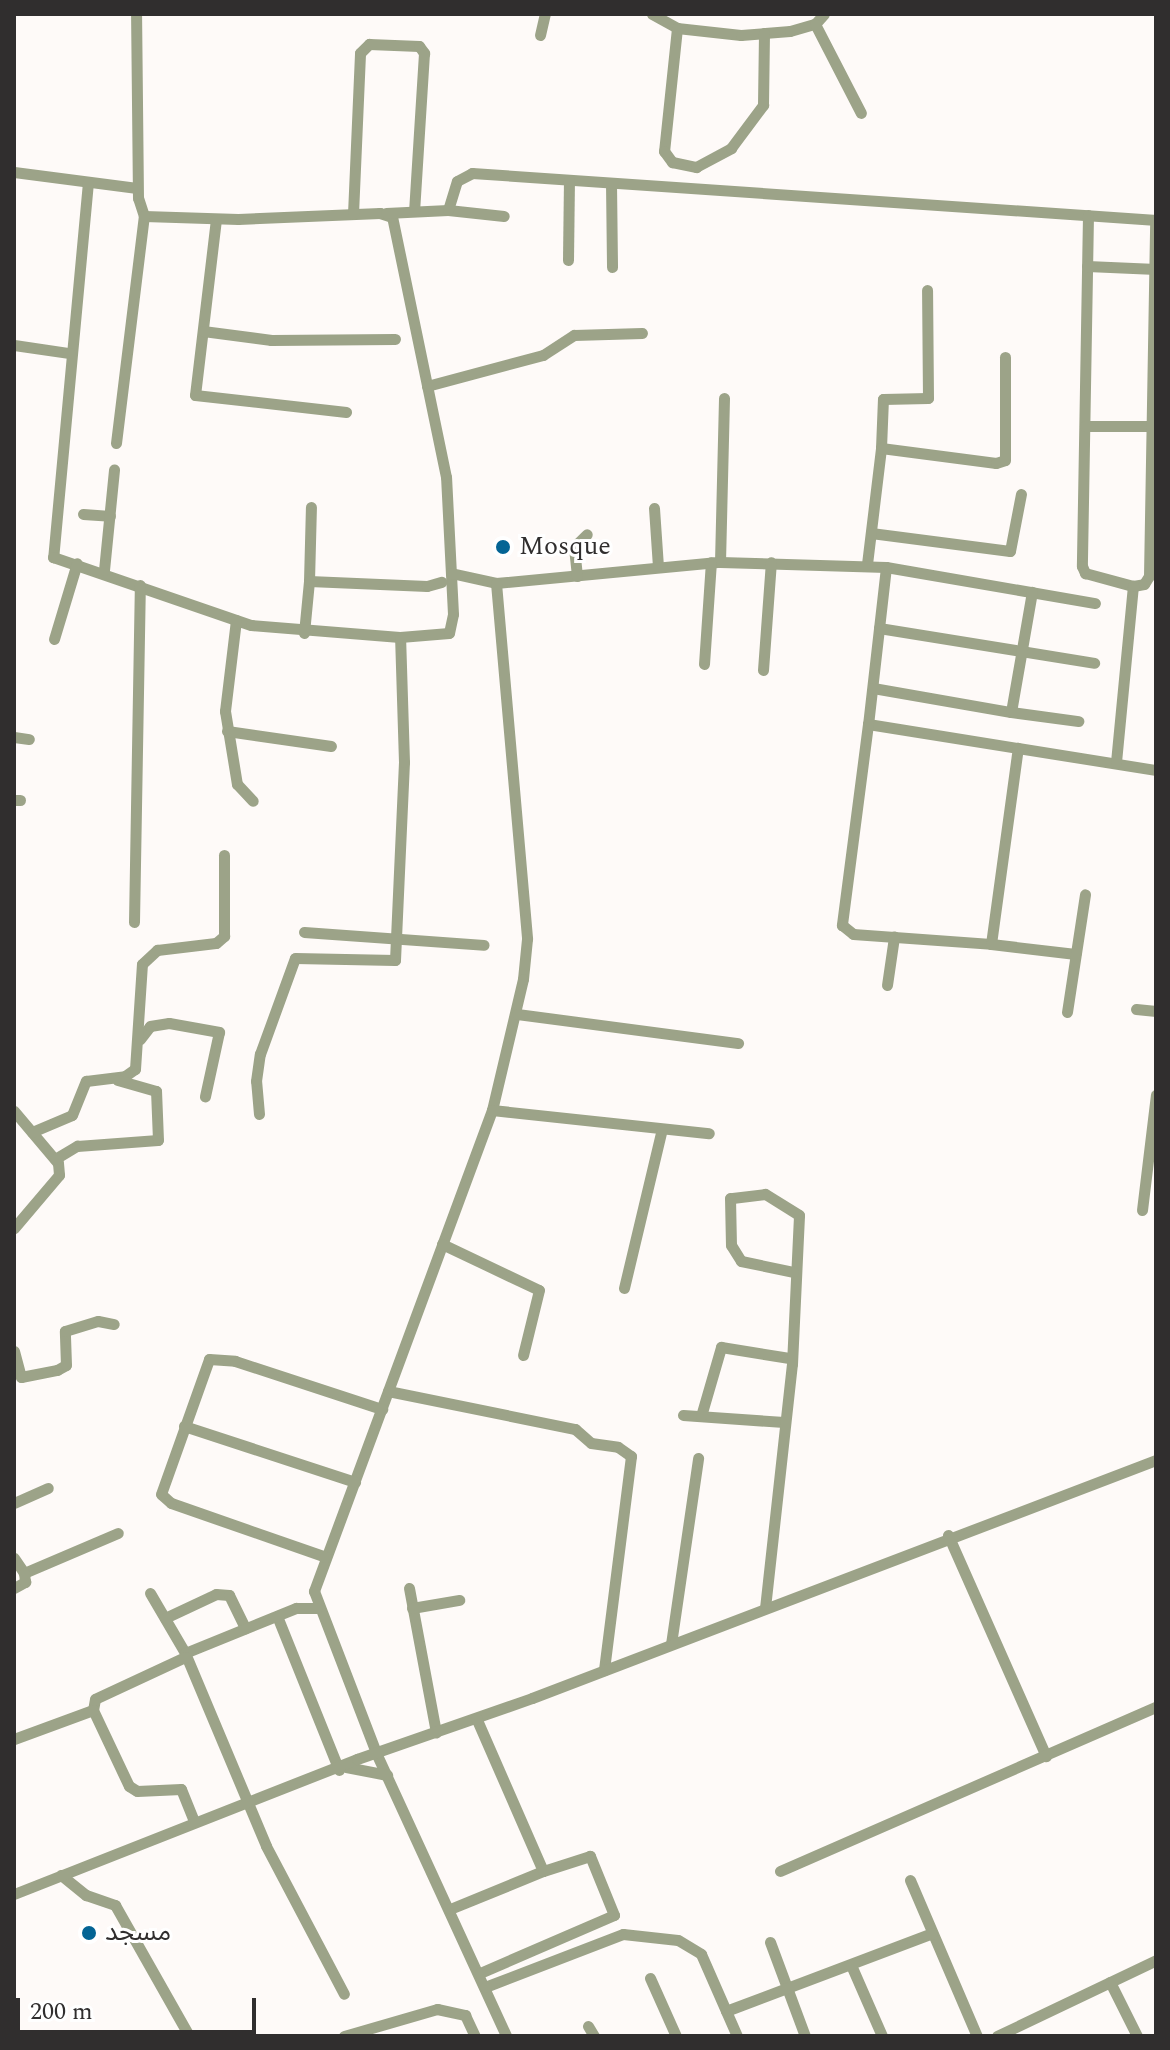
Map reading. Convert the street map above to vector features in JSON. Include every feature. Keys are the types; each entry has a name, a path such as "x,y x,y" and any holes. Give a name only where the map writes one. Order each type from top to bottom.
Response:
{"street":[{"path":"116,443 144,216 137,188 136,14"},
{"path":"540,35 545,14"},
{"path":"652,14 677,28 764,33 815,24 824,14"},
{"path":"815,24 861,113"},
{"path":"677,28 664,151 672,162 696,167 731,148 763,105 764,33"},
{"path":"353,214 360,53 369,44 419,46 424,53 414,211"},
{"path":"14,172 137,188"},
{"path":"448,210 457,181 465,174 569,180 1088,215 1155,220 1149,576 1144,584 1133,586 1085,573 1082,566 1088,215"},
{"path":"568,260 569,180"},
{"path":"88,182 51,555 104,570 236,620 304,633 400,637 451,630 446,477 395,224 386,213"},
{"path":"611,183 612,267"},
{"path":"144,216 216,219 448,210 504,216"},
{"path":"216,219 199,398 346,412"},
{"path":"1087,266 1155,269"},
{"path":"867,564 881,448 883,399 928,398 927,290"},
{"path":"203,331 271,340 395,339"},
{"path":"427,386 543,355 574,335 642,333"},
{"path":"14,345 69,353"},
{"path":"881,448 1001,463 1006,456 1005,357"},
{"path":"704,664 716,562 724,398"},
{"path":"1085,426 1150,426"},
{"path":"104,570 114,469"},
{"path":"871,533 1010,551 1021,494"},
{"path":"304,633 311,507"},
{"path":"654,508 658,566"},
{"path":"83,514 110,516"},
{"path":"577,576 574,547 587,534"},
{"path":"451,573 496,583 716,562 867,564 1095,603"},
{"path":"763,670 771,562"},
{"path":"54,639 77,563"},
{"path":"886,567 842,925 853,934 991,944 1075,954"},
{"path":"309,581 427,586 441,582"},
{"path":"496,583 527,939 517,1014 492,1110 314,1591 317,1608 377,1755 480,1973 506,2036"},
{"path":"134,922 140,585"},
{"path":"1116,762 1133,586"},
{"path":"1011,712 1032,592"},
{"path":"236,620 226,693 227,731 237,784 253,801"},
{"path":"879,628 1094,663"},
{"path":"259,1114 256,1081 260,1054 295,958 391,963 399,938 404,762 400,637"},
{"path":"873,688 1078,721"},
{"path":"868,724 1156,770"},
{"path":"227,731 331,746"},
{"path":"14,737 29,739"},
{"path":"991,944 1018,748"},
{"path":"32,1132 72,1115 86,1081 113,1078 135,1069 140,1039 141,974 148,954 216,943 224,936 224,855"},
{"path":"1067,1012 1085,894"},
{"path":"304,932 484,945"},
{"path":"887,985 894,937"},
{"path":"1136,1009 1156,1011"},
{"path":"517,1014 738,1043"},
{"path":"140,1039 150,1026 169,1023 219,1032 205,1096"},
{"path":"55,1159 77,1146 158,1140 156,1091 113,1078"},
{"path":"1142,1210 1156,1095"},
{"path":"492,1110 709,1133"},
{"path":"14,1111 55,1159 57,1181 14,1228"},
{"path":"624,1288 662,1129"},
{"path":"765,1608 784,1422 799,1215 765,1194 737,1193 730,1198 731,1245 741,1261 793,1272"},
{"path":"442,1244 539,1290 523,1355"},
{"path":"14,1351 21,1377 57,1370 66,1365 65,1331 98,1321 114,1324"},
{"path":"701,1416 721,1347 789,1358"},
{"path":"326,1557 171,1503 161,1494 161,1485 209,1359 219,1356 382,1409"},
{"path":"388,1391 575,1429 591,1443 618,1447 631,1456 604,1670"},
{"path":"683,1415 784,1422"},
{"path":"184,1426 355,1482"},
{"path":"671,1644 698,1458"},
{"path":"14,1894 247,1801 604,1670 948,1535 1156,1460"},
{"path":"14,1503 48,1488"},
{"path":"24,1573 118,1533"},
{"path":"948,1535 1046,1756"},
{"path":"14,1558 24,1573 25,1582 14,1588"},
{"path":"409,1588 436,1732"},
{"path":"150,1593 185,1655 247,1801 344,1994"},
{"path":"165,1618 216,1594 229,1595 245,1628"},
{"path":"412,1608 459,1600"},
{"path":"194,1822 181,1789 137,1791 129,1786 93,1710 95,1699 245,1628 277,1616 317,1608"},
{"path":"277,1616 342,1768"},
{"path":"780,1871 1156,1707"},
{"path":"14,1739 93,1710"},
{"path":"476,1718 543,1871"},
{"path":"342,1768 387,1775"},
{"path":"450,1909 543,1871 590,1856 614,1915 480,1973"},
{"path":"61,1875 86,1895 115,1905 189,2036"},
{"path":"910,1880 977,2036"},
{"path":"726,2011 932,1933"},
{"path":"485,1987 601,1940 647,1936 695,1947 737,2036"},
{"path":"770,1942 805,2036"},
{"path":"997,2036 1156,1960"},
{"path":"851,1965 882,2036"},
{"path":"650,1978 676,2036"},
{"path":"1110,1982 1137,2036"},
{"path":"344,2036 437,2009 465,2015 475,2036"}],"place":[{"name":"Mosque","path":"503,547"},
{"name":"مسجد","path":"89,1933"}]}
